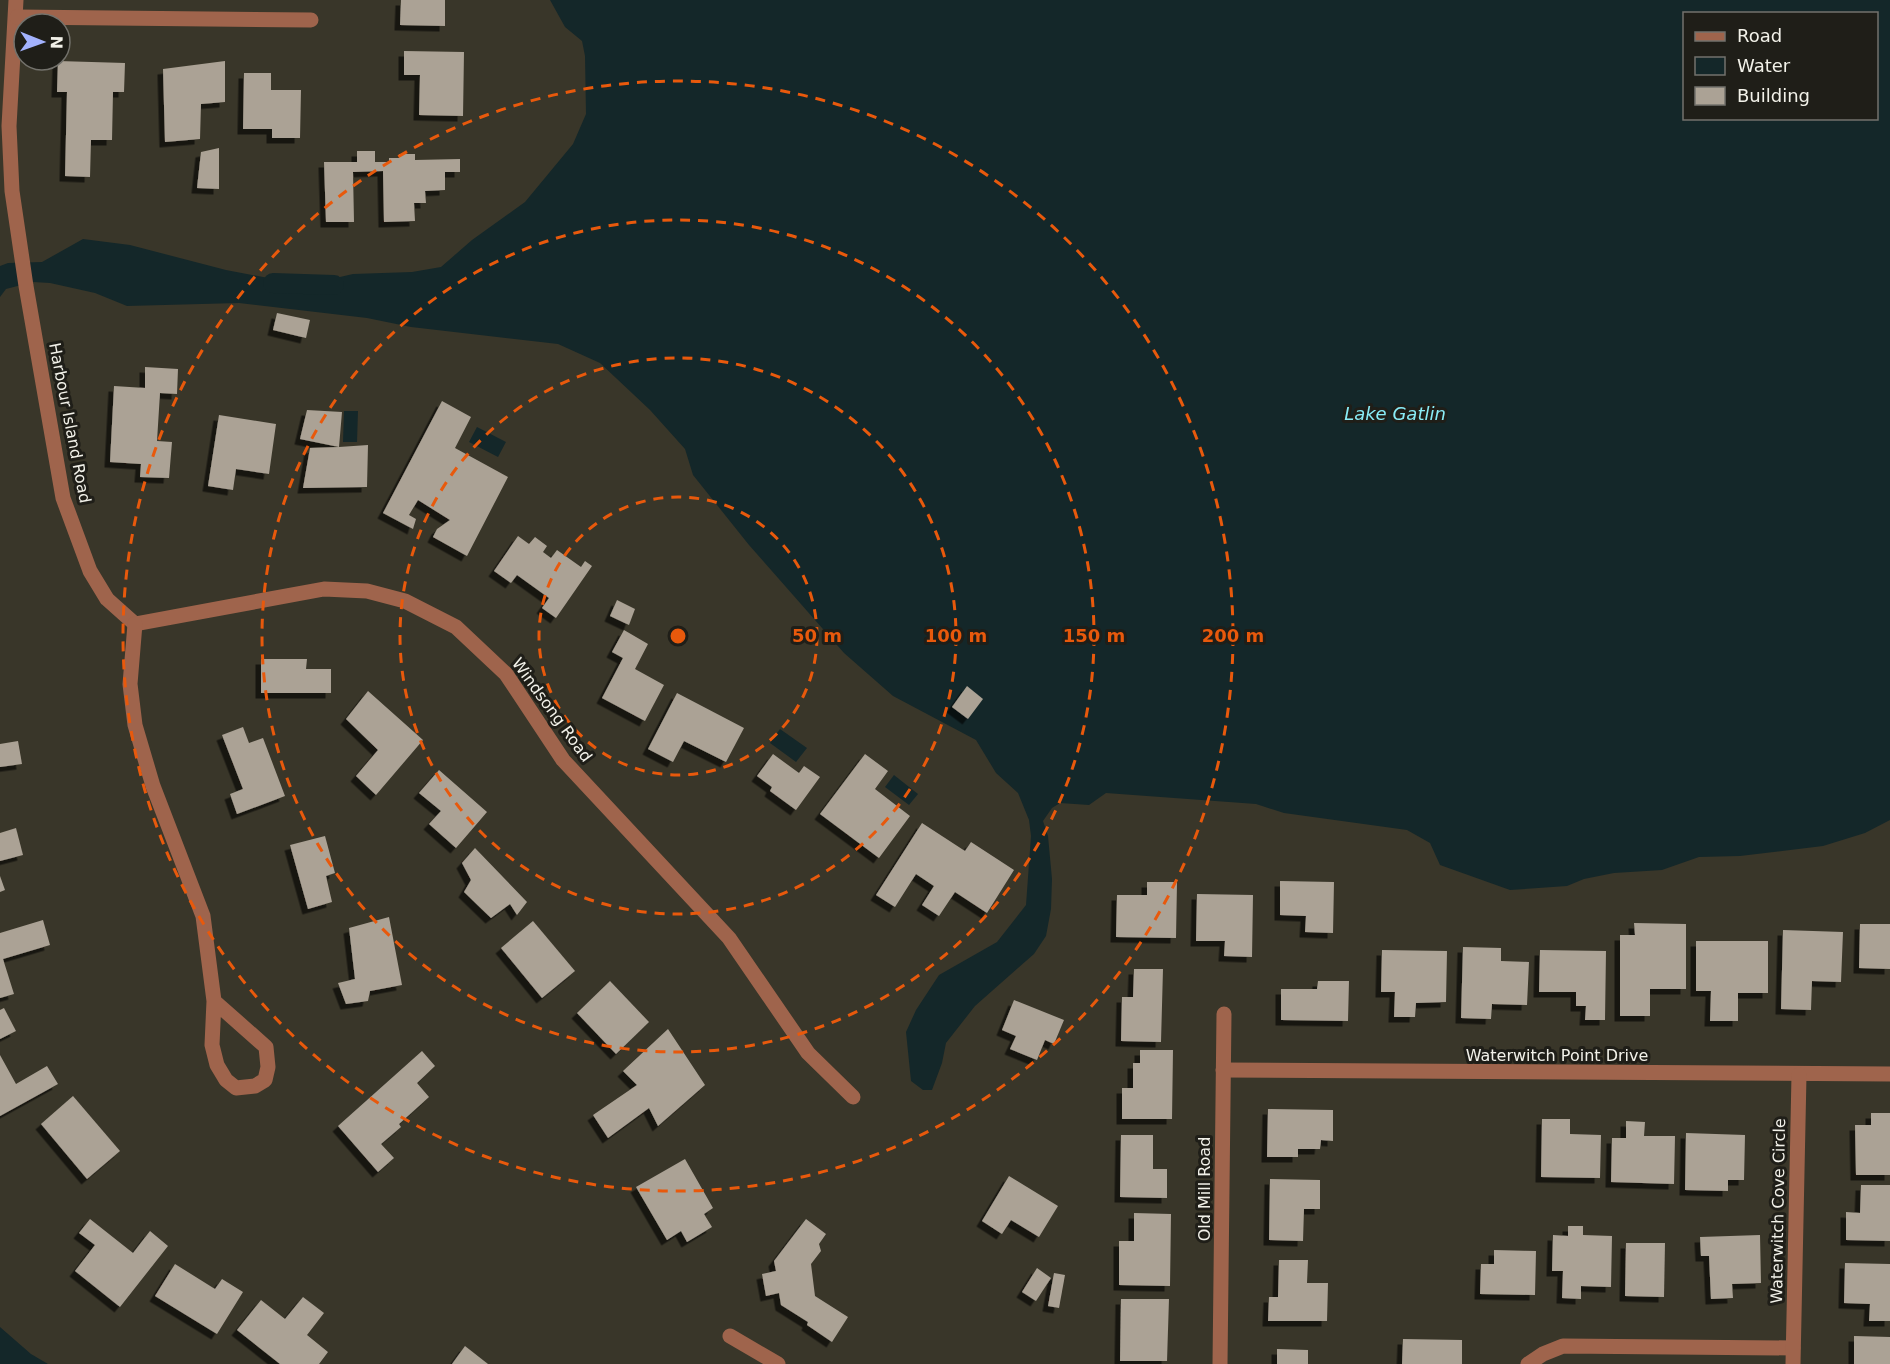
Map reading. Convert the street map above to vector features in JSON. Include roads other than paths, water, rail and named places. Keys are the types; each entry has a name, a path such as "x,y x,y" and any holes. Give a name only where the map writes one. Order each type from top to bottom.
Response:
{"street":[{"path":"72,18 311,20"},
{"name":"Harbour Island Road","path":"12,72 9,126 12,191 63,498 90,571 107,599 135,624"},
{"name":"Windsong Road","path":"135,624 324,589 367,591 405,601 456,627 506,674 563,760 729,938 808,1053 853,1096"},
{"path":"135,624 130,684 135,725 153,786 203,916 213,1001 212,1045 217,1065 226,1080 236,1088 255,1086 265,1080 268,1067 266,1047 213,1001"},
{"name":"Old Mill Road","path":"1220,1364 1224,1014"},
{"name":"Waterwitch Point Drive","path":"1223,1070 1890,1074"},
{"name":"Waterwitch Cove Circle","path":"1793,1364 1799,1075"},
{"path":"730,1335 778,1364"},
{"path":"1528,1364 1543,1353 1563,1346 1793,1348"}],"water":[{"name":"Lake Gatlin","path":"550,0 1890,0 1890,820 1865,833 1823,846 1740,856 1699,857 1662,870 1614,873 1584,879 1567,886 1510,890 1440,865 1430,843 1407,830 1284,813 1256,804 1106,793 1089,805 1060,803 1052,808 1043,821 1048,836 1052,879 1051,909 1046,936 1034,954 975,1006 946,1043 942,1063 932,1090 923,1090 911,1081 906,1032 916,1010 939,975 997,942 1026,905 1031,836 1029,820 1018,793 996,773 976,740 893,696 844,653 749,545 693,475 685,449 650,410 600,363 558,344 411,327 367,318 239,303 127,306 95,293 50,283 33,282 6,289 0,297 0,266 8,263 42,262 83,239 130,245 226,270 305,285 353,274 412,272 441,267 472,240 525,202 573,144 586,114 585,56 582,41 565,27"},
{"path":"344,411 358,411 357,442 343,442"},
{"path":"477,427 506,442 498,457 469,442"},
{"path":"780,729 807,748 796,762 770,743"},
{"path":"894,775 918,794 909,805 885,787"},
{"path":"0,1327 31,1354 48,1364 0,1364"}],"waterway":[{"path":"273,283 334,285"}]}
